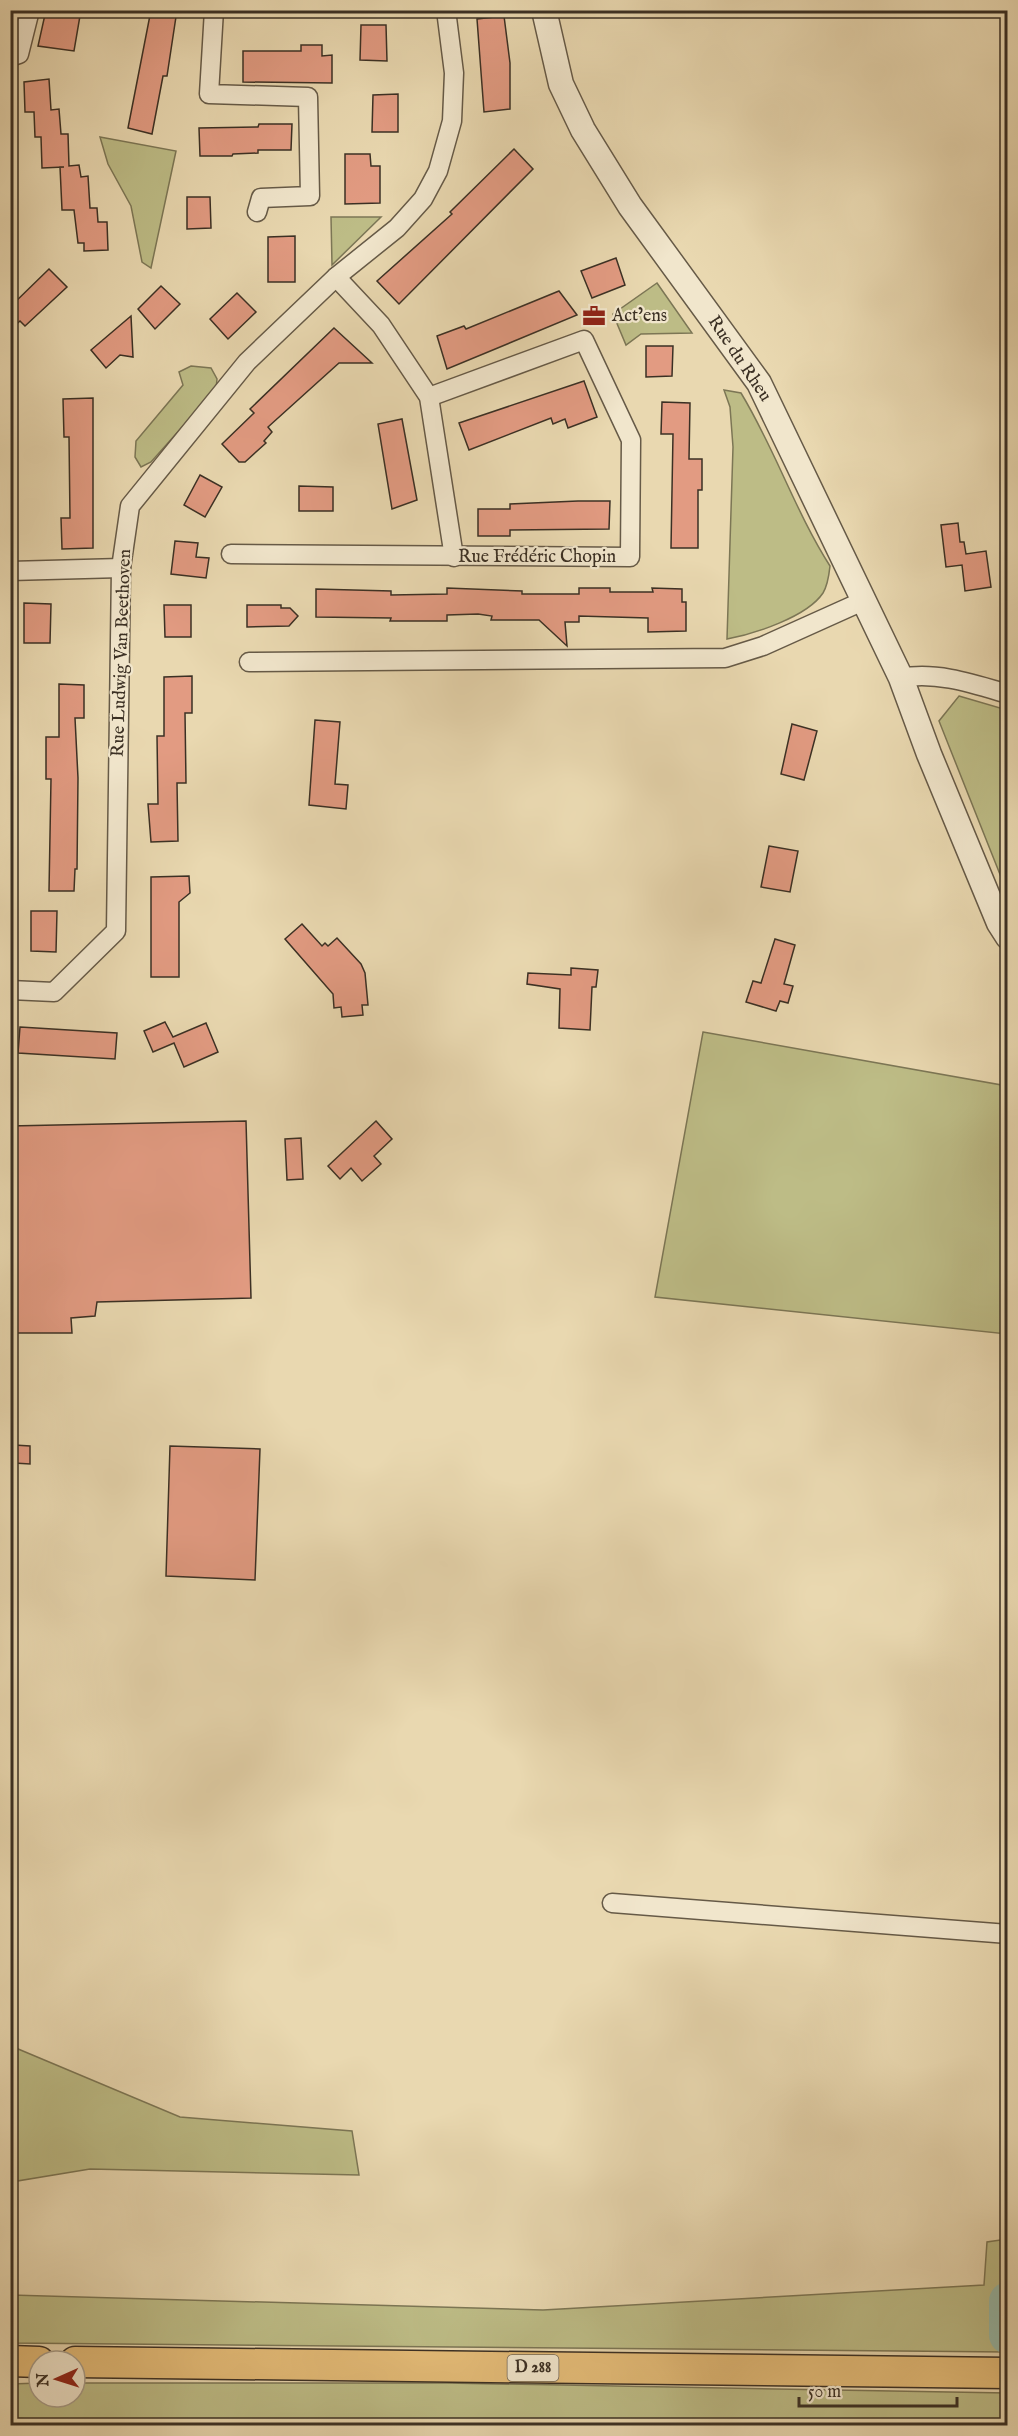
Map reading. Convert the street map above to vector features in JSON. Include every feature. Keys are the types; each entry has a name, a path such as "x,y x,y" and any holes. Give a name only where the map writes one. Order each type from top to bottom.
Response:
{"main road":[{"path":"10,2361 27,2362"},
{"name":"D 288","path":"87,2362 999,2373"}],"street":[{"path":"10,57 19,54 30,10"},
{"path":"214,10 209,94 308,96 310,196 261,198 257,212"},
{"name":"Rue Ludwig Van Beethoven","path":"10,990 54,992 116,931 121,568 130,506 247,362 336,277 397,228 423,199 438,171 452,121 454,73 446,10"},
{"name":"Rue du Rheu","path":"544,10 561,84 583,130 630,206 759,383 902,678 929,754 999,924 1008,938"},
{"path":"336,277 381,325 429,397 454,557"},
{"name":"Rue Frédéric Chopin","path":"231,555 630,557 632,440 584,340 429,397"},
{"path":"10,571 121,568"},
{"path":"249,662 725,658 763,646 863,601"},
{"path":"902,678 915,675 964,681 1008,694"},
{"path":"612,1903 1008,1934"}],"shaded area":[{"path":"100,137 176,151 151,268 142,262 131,206 108,164"},
{"path":"331,217 381,217 332,265"},
{"path":"657,283 692,333 641,334 626,345 613,314"},
{"path":"191,366 211,368 217,379 216,389 151,462 141,467 135,457 136,441 183,385 179,372"},
{"path":"724,390 741,393 806,524 830,566 823,593 805,610 765,629 727,639 733,447 730,407"},
{"path":"10,581 13,653 11,752"},
{"path":"959,696 1007,710 1007,892 939,721"},
{"path":"703,1032 1007,1086 1007,1334 655,1297"},
{"path":"11,2046 180,2117 352,2131 359,2175 90,2169 11,2182"},
{"path":"1007,2239 1007,2352 11,2343 11,2295 543,2310 984,2285 987,2242"},
{"path":"27,2383 27,2409 87,2409 87,2383 446,2383 1007,2393 1008,2425 156,2426 11,2418 11,2384"}],"building":[{"path":"46,10 81,10 74,51 38,46"},
{"path":"151,10 177,10 167,76 163,76 152,134 128,128"},
{"path":"504,16 510,63 510,109 484,112 477,19"},
{"path":"361,25 386,25 387,61 360,60"},
{"path":"301,45 322,45 322,56 332,55 332,83 243,82 243,51 301,51"},
{"path":"49,79 51,110 59,109 61,134 68,134 69,166 79,165 81,177 88,176 90,208 97,208 98,222 107,222 108,250 84,251 84,243 78,243 74,210 62,210 60,167 42,168 41,137 35,137 34,112 25,112 24,82"},
{"path":"398,94 398,132 372,132 373,95"},
{"path":"259,124 292,124 291,150 258,150 258,153 233,154 232,156 200,156 199,128 258,127"},
{"path":"514,149 533,169 399,304 377,281 452,214 450,212"},
{"path":"345,154 370,154 371,166 380,166 380,203 345,204"},
{"path":"187,197 210,197 211,228 187,229"},
{"path":"295,236 295,282 268,282 268,237"},
{"path":"616,258 625,285 592,298 581,271"},
{"path":"49,269 67,287 25,326 20,321 10,330 10,307"},
{"path":"161,286 180,304 155,329 138,309"},
{"path":"559,291 577,315 447,369 437,336 464,326 466,329"},
{"path":"237,293 256,312 228,339 210,319"},
{"path":"131,316 133,357 120,355 106,368 91,350"},
{"path":"334,328 372,363 339,363 268,427 272,432 264,441 266,443 245,462 239,462 222,444 254,413 250,409"},
{"path":"646,346 673,346 672,376 646,377"},
{"path":"584,381 597,417 568,428 565,419 553,424 551,418 469,450 459,423"},
{"path":"93,398 93,548 62,549 61,518 70,518 69,437 64,437 63,399"},
{"path":"662,402 690,403 689,459 702,459 702,490 698,490 698,548 671,548 673,434 661,434"},
{"path":"402,419 417,500 392,509 378,424"},
{"path":"200,475 222,487 205,517 184,505"},
{"path":"299,486 333,487 333,511 299,511"},
{"path":"610,501 609,529 510,530 510,536 478,536 478,509 510,509 510,504"},
{"path":"958,523 960,542 964,542 966,554 986,551 991,587 965,591 962,565 946,567 941,525"},
{"path":"175,541 198,543 196,557 209,558 206,578 171,574"},
{"path":"447,588 522,591 522,594 579,594 579,588 610,588 610,592 653,592 652,588 682,589 682,602 686,602 686,631 648,632 648,618 579,616 579,622 565,622 567,646 539,620 491,620 492,616 478,614 447,615 447,621 316,617 316,589 391,591 391,595 447,594"},
{"path":"24,603 51,604 50,643 24,643"},
{"path":"164,605 191,605 191,637 165,637"},
{"path":"247,605 281,605 281,608 290,608 298,616 289,626 247,627"},
{"path":"192,676 192,713 185,713 186,783 177,783 178,841 151,842 148,804 158,804 157,736 164,736 164,677"},
{"path":"59,684 84,685 84,718 75,718 78,778 77,869 75,869 74,891 49,891 51,779 46,779 46,737 59,737"},
{"path":"315,720 340,722 335,784 348,785 346,809 309,805"},
{"path":"792,724 817,731 804,780 781,774"},
{"path":"769,846 798,851 790,892 761,887"},
{"path":"189,876 190,893 179,902 179,977 151,977 151,877"},
{"path":"31,911 57,911 56,952 31,951"},
{"path":"302,924 322,946 325,943 328,946 337,938 361,964 365,973 368,1005 362,1005 363,1015 342,1017 341,1007 334,1008 333,994 285,939"},
{"path":"775,939 795,945 784,984 793,986 788,1003 780,1001 776,1011 746,1002 753,981 761,983"},
{"path":"571,968 598,970 596,987 592,987 590,1030 559,1028 560,989 527,984 528,973 571,975"},
{"path":"165,1022 173,1037 206,1023 218,1052 184,1067 174,1043 153,1052 144,1031"},
{"path":"20,1027 117,1033 115,1059 18,1053"},
{"path":"246,1121 251,1298 97,1302 95,1316 71,1318 72,1333 10,1333 10,1126"},
{"path":"376,1121 392,1139 374,1156 381,1164 362,1181 351,1168 340,1179 328,1166"},
{"path":"301,1138 303,1179 287,1180 285,1139"},
{"path":"14,1445 30,1446 30,1464 14,1463"},
{"path":"170,1446 260,1449 255,1580 166,1576"}],"waterway":[{"path":"1008,2301 1008,2335"}],"place":[{"name":"Act’ens","path":"594,316"}]}
